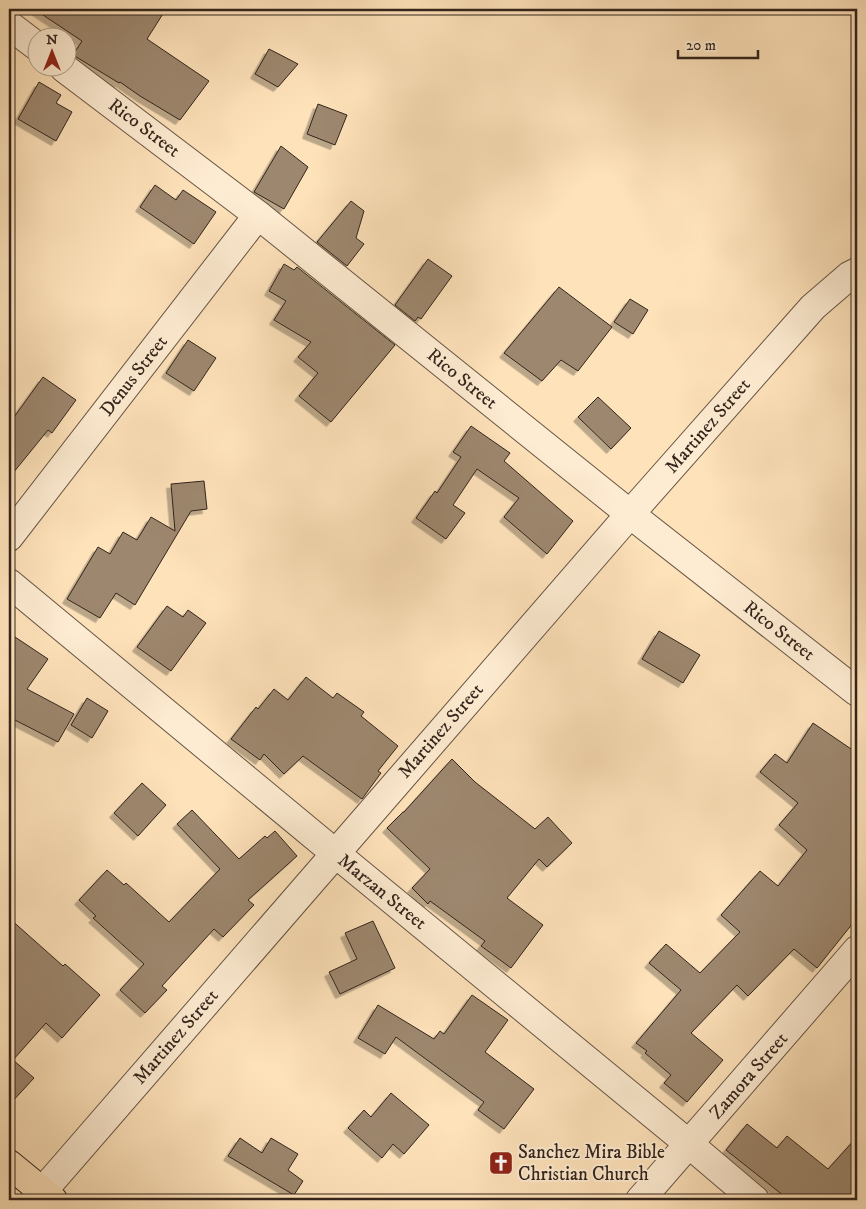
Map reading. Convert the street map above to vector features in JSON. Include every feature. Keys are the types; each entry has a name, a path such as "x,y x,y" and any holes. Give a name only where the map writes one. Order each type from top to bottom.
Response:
{"highway":[{"path":"9,1164 43,1197"}],"street":[{"path":"9,25 28,39"},
{"name":"Rico Street","path":"77,78 258,216 630,514 857,692"},
{"name":"Denus Street","path":"9,537 258,216"},
{"name":"Martinez Street","path":"43,1197 335,853 812,307 849,276 857,272"},
{"name":"Marzan Street","path":"9,583 690,1144 755,1200"},
{"name":"Zamora Street","path":"640,1200 857,950"}],"building":[{"path":"34,9 166,9 147,39 209,81 180,120 78,58 78,47 82,41 78,38 78,28 62,28"},
{"path":"269,49 298,64 278,87 255,74"},
{"path":"39,82 61,95 56,103 72,112 56,141 18,119"},
{"path":"318,104 347,115 335,145 307,134"},
{"path":"281,146 308,167 284,209 254,192"},
{"path":"155,185 176,200 183,190 216,212 194,244 140,207"},
{"path":"351,201 364,211 356,238 364,244 347,266 317,242"},
{"path":"428,259 452,276 421,319 418,317 415,321 395,305"},
{"path":"284,264 294,270 297,267 395,345 331,422 299,396 318,373 298,357 311,342 274,320 286,301 269,291"},
{"path":"559,287 612,327 578,371 561,360 542,381 504,353"},
{"path":"630,299 648,310 633,334 614,322"},
{"path":"188,340 216,358 194,391 166,373"},
{"path":"43,377 76,400 52,433 48,430 9,478 9,424"},
{"path":"598,397 631,428 611,449 578,417"},
{"path":"471,426 510,453 504,461 573,521 547,554 504,517 519,498 477,469 453,505 465,513 446,539 416,518 435,491 437,493 461,457 453,452"},
{"path":"204,481 207,509 191,511 135,605 116,593 100,618 67,599 98,547 110,554 123,532 137,540 151,517 175,531 171,484"},
{"path":"167,606 183,617 188,610 206,623 171,671 137,647"},
{"path":"659,631 700,655 683,683 642,659"},
{"path":"9,633 48,659 27,689 74,714 58,742 9,717"},
{"path":"306,677 333,698 337,693 364,712 361,716 398,746 378,771 381,773 362,799 303,756 284,774 264,754 260,760 231,739 256,707 258,709 274,689 288,700"},
{"path":"87,698 108,711 92,738 71,725"},
{"path":"813,723 857,753 857,918 817,968 794,949 748,996 737,985 691,1033 723,1060 687,1102 664,1083 671,1075 645,1053 647,1051 636,1043 681,990 649,963 666,944 700,973 740,932 721,915 760,871 778,886 807,850 779,825 798,803 760,772 775,754 787,763"},
{"path":"452,759 475,782 535,829 548,817 572,843 547,867 539,859 507,898 543,925 511,968 481,946 485,941 430,901 428,904 412,888 430,869 387,828"},
{"path":"142,783 166,805 138,836 114,813"},
{"path":"192,810 239,859 265,836 267,838 275,831 297,856 248,900 254,905 223,937 214,929 162,986 167,990 145,1013 120,990 144,964 93,918 96,916 79,900 107,870 124,885 126,883 169,922 220,869 177,824"},
{"path":"9,918 63,966 65,964 100,995 62,1038 46,1023 13,1060 34,1078 9,1105"},
{"path":"373,921 395,968 340,994 329,972 357,959 345,933"},
{"path":"472,995 508,1020 485,1052 534,1089 504,1129 478,1110 484,1102 396,1037 385,1054 358,1038 378,1005 434,1039 440,1031 444,1034"},
{"path":"391,1093 429,1125 404,1154 393,1144 382,1158 348,1128 364,1110 371,1117"},
{"path":"747,1124 777,1148 787,1136 828,1169 857,1137 857,1200 789,1200 726,1150"},
{"path":"240,1138 262,1153 271,1138 298,1154 288,1170 303,1181 294,1195 228,1156"}],"place":[{"name":"Sanchez Mira Bible Christian Church","path":"501,1163"}]}
